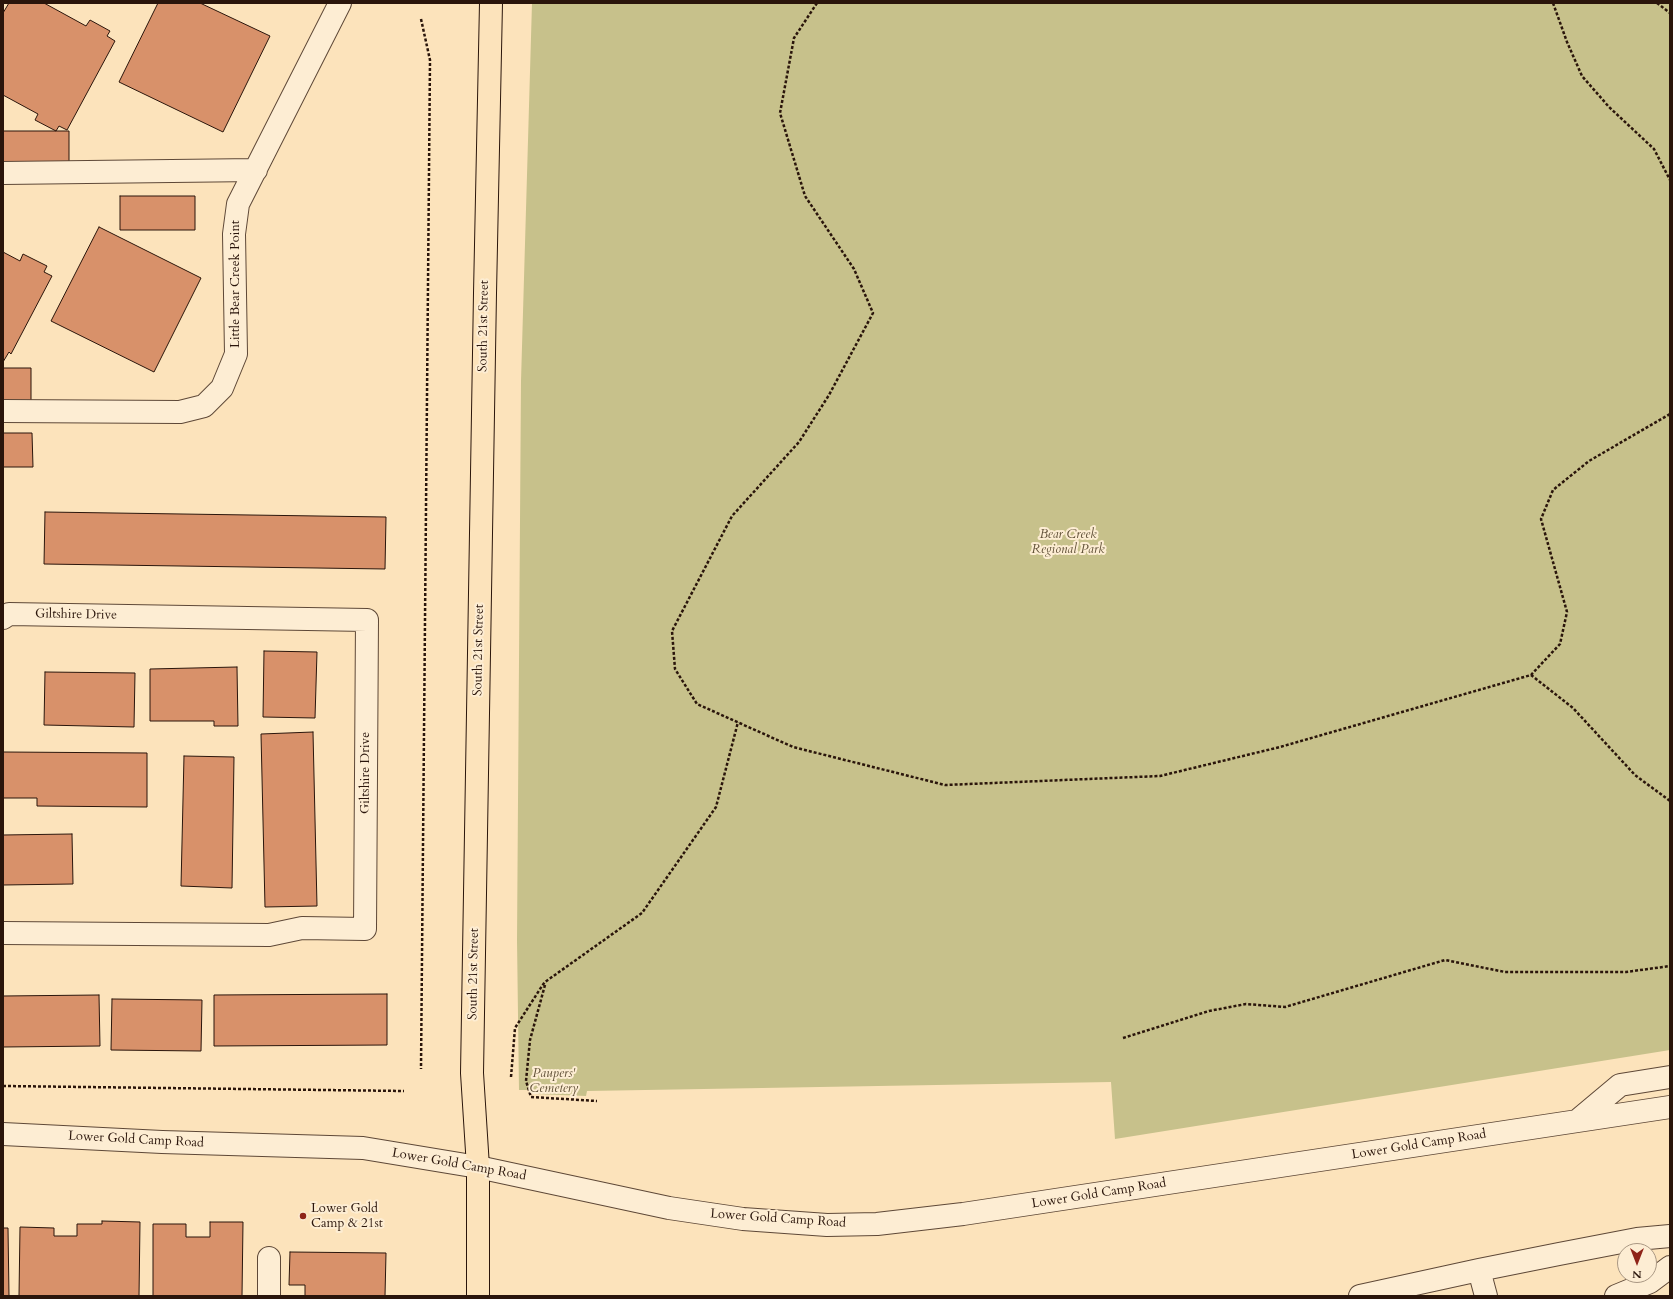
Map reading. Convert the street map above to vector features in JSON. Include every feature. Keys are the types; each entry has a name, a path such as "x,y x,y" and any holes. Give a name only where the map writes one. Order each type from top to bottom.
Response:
{"main road":[{"name":"South 21st Street","path":"478,1296 478,1167 472,1073 484,309 491,3"}],"street":[{"name":"Little Bear Creek Point","path":"3,411 180,412 204,406 222,388 236,354 234,234 238,204 340,3"},
{"path":"3,173 256,170"},
{"name":"Giltshire Drive","path":"3,933 269,935 302,928 365,929 367,620 6,616"},
{"path":"1576,1121 1620,1085 1670,1076"},
{"name":"Lower Gold Camp Road","path":"3,1134 162,1142 364,1148 478,1167 669,1208 743,1219 827,1225 877,1224 971,1213 1670,1107"},
{"path":"1360,1296 1479,1270 1637,1239 1670,1236"},
{"path":"268,1296 269,1258"},
{"path":"1616,1296 1650,1282 1670,1267"},
{"path":"1479,1270 1486,1296"}],"path":[{"path":"817,3 794,38 780,113 804,196 854,269 873,313 828,395 798,442 732,516 672,631 675,669 697,704 793,747 944,785 1160,776 1280,747 1531,675 1560,644 1566,612 1541,519 1553,490 1589,461 1670,414"},
{"path":"1553,3 1566,42 1582,76 1609,107 1654,149 1670,180"},
{"path":"1657,3 1670,13"},
{"path":"420,19 430,60 420,1068"},
{"path":"1531,675 1573,708 1635,775 1670,801"},
{"path":"511,1077 515,1028 545,982 642,913 716,806 738,722"},
{"path":"1123,1038 1209,1011 1246,1004 1285,1007 1444,960 1505,972 1626,972 1670,966"},
{"path":"545,982 530,1040 526,1082 531,1097 597,1101"},
{"path":"3,1086 404,1091"}],"green space":[{"name":"Bear Creek Regional Park","path":"532,3 1670,3 1670,1050 1115,1139 1111,1082 587,1091 586,1096 535,1094 535,1090 519,1090 517,940 521,381"}],"building":[{"path":"9,3 44,3 86,26 90,20 110,31 107,36 115,41 67,130 59,126 56,131 35,120 38,114 3,95 3,13"},
{"path":"158,3 200,3 270,36 223,132 119,82"},
{"path":"3,131 69,131 69,163 3,163"},
{"path":"120,196 195,196 195,230 120,230"},
{"path":"99,227 201,278 154,372 51,321"},
{"path":"3,252 20,261 23,254 47,266 44,272 52,276 11,354 9,352 3,362"},
{"path":"3,368 31,368 31,402 3,402"},
{"path":"3,433 32,433 33,467 3,467"},
{"path":"45,512 386,517 385,569 44,564"},
{"path":"264,651 317,652 315,718 263,717"},
{"path":"237,667 238,726 214,726 214,721 150,721 150,669"},
{"path":"45,672 135,673 134,727 44,725"},
{"path":"313,732 317,906 265,907 261,734"},
{"path":"3,752 147,753 147,807 37,806 37,798 3,798"},
{"path":"184,756 234,757 232,888 181,886"},
{"path":"72,834 73,884 3,885 3,835"},
{"path":"387,994 387,1045 214,1046 214,995"},
{"path":"99,995 100,1046 3,1047 3,996"},
{"path":"112,999 202,1000 201,1051 111,1050"},
{"path":"102,1221 140,1222 139,1296 19,1296 20,1227 54,1228 54,1236 77,1236 77,1224 102,1224"},
{"path":"210,1222 243,1222 242,1296 153,1296 153,1224 186,1224 186,1237 210,1237"},
{"path":"3,1228 8,1228 9,1296 3,1296"},
{"path":"290,1252 386,1253 385,1296 305,1296 305,1285 289,1285"}],"place":[{"name":"Lower Gold Camp & 21st","path":"303,1216"}],"park label":[{"name":"Paupers' Cemetery","path":"554,1082"}]}
